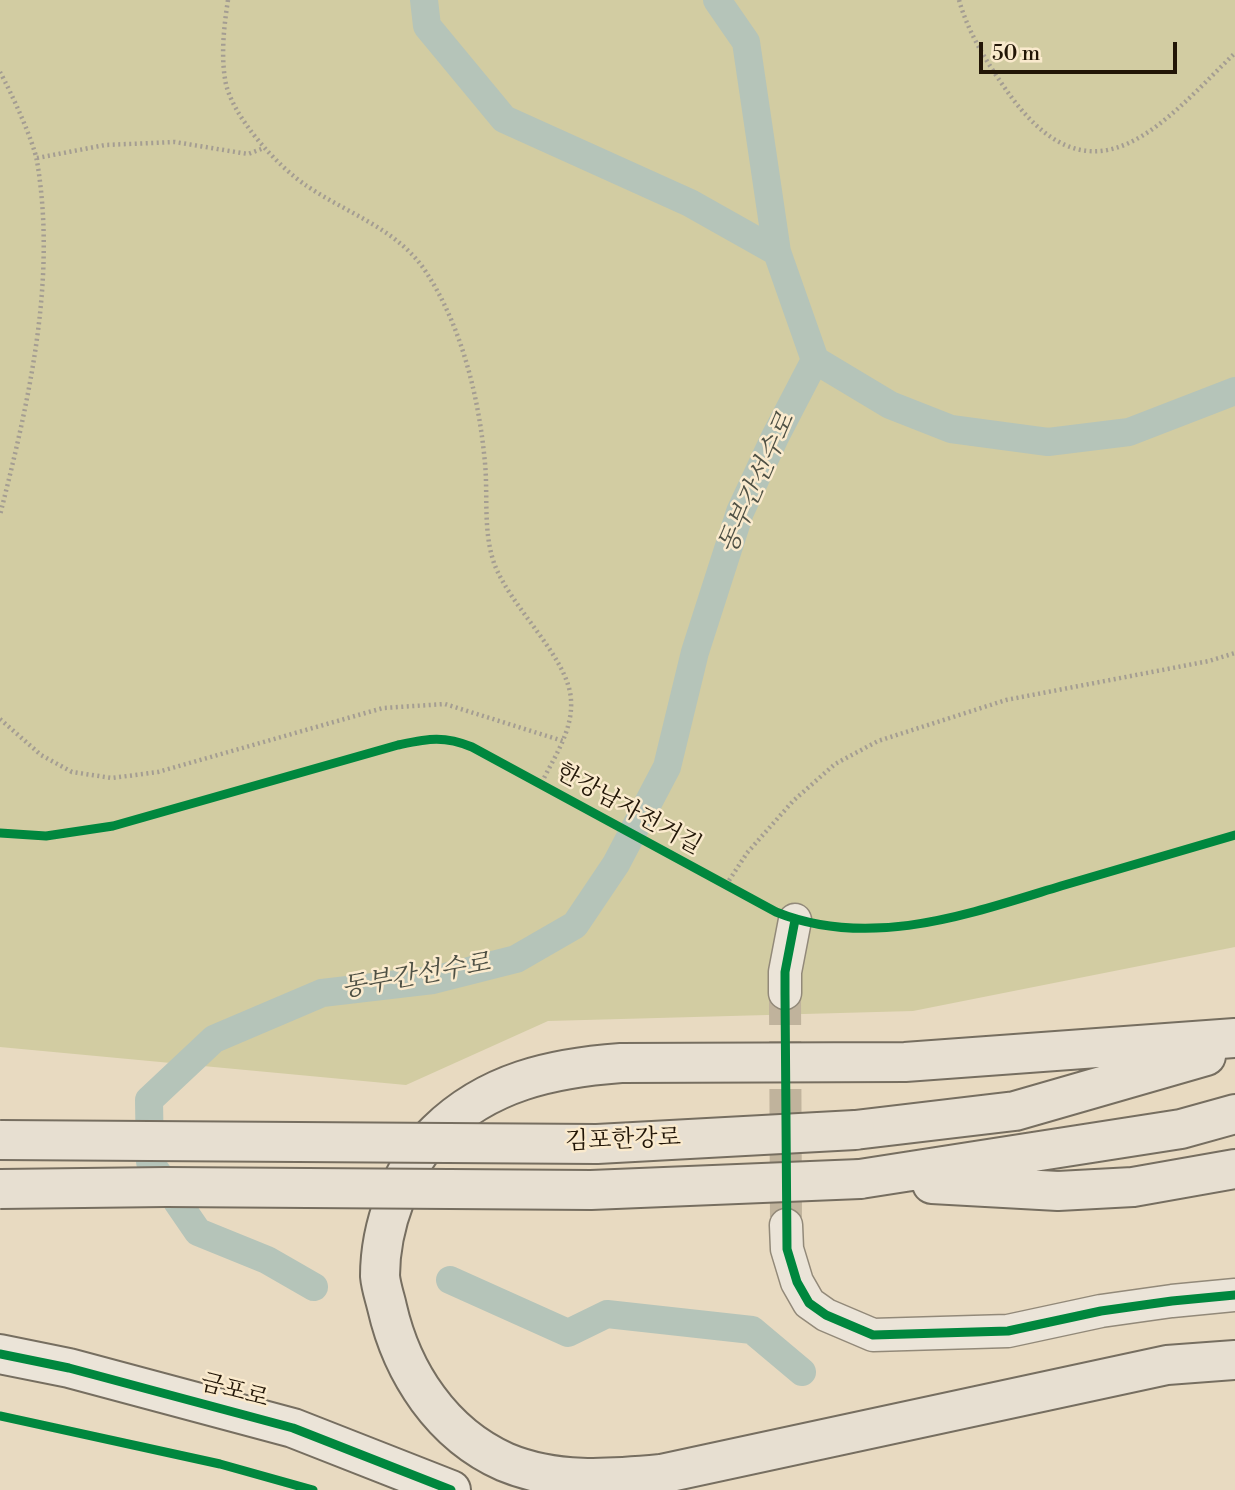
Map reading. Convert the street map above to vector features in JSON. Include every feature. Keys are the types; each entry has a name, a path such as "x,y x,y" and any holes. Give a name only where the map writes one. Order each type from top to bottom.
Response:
{"highway":[{"path":"1235,1038 905,1062 621,1063 541,1073 491,1093 460,1112 435,1133 413,1160 395,1197 383,1246 380,1278 398,1345 413,1377 440,1414 479,1447 504,1461 536,1472 566,1478 613,1479 661,1474 1167,1365 1235,1360"},
{"name":"김포한강로","path":"0,1140 597,1144 855,1130 1015,1111 1235,1047"},
{"name":"김포한강로","path":"0,1189 180,1187 591,1190 860,1180 1181,1129 1235,1114"},
{"path":"860,1180 1058,1191 1133,1187 1235,1169"}],"main road":[{"name":"금포로","path":"0,1354 69,1367 293,1428 451,1490"}],"street":[{"path":"785,993 785,972 795,920"},
{"path":"786,1225 787,1250 797,1282 809,1303 826,1315 873,1335 1008,1331 1101,1311 1235,1296"}],"path":[{"path":"228,0 222,41 225,81 240,115 264,148 306,186 352,211 402,244 424,269 441,296 456,333 472,387 485,462 488,530 494,562 509,594 561,668 571,698 570,722 541,784"},
{"path":"959,0 991,69 1019,107 1045,133 1073,150 1100,153 1124,146 1158,127 1235,53"},
{"path":"0,72 37,158 44,238 40,315 22,426 0,515"},
{"path":"37,158 105,145 175,142 248,153 264,148"},
{"path":"726,886 769,826 814,781 835,764 878,741 1006,700 1198,664 1235,653"},
{"path":"0,719 41,755 72,772 112,778 159,772 383,708 445,704 563,741"}],"shaded area":[{"path":"0,0 1235,0 1235,947 913,1011 548,1021 406,1085 0,1047"}],"waterway":[{"name":"동부간선수로","path":"424,0 427,26 504,119 690,203 777,252 815,360 890,405 951,429 1048,442 1129,432 1235,391"},
{"name":"동부간선수로","path":"717,0 746,42 777,252"},
{"name":"동부간선수로","path":"314,1287 267,1260 198,1232 150,1162 149,1100 214,1039 322,993 433,980 516,959 575,925 616,864 667,767 695,652 740,512 815,360"},
{"name":"동부간선수로","path":"450,1280 568,1333 607,1314 752,1330 802,1372"}],"tunnel":[{"path":"785,993 786,1225"}],"cycle path":[{"name":"한강남자전거길","path":"0,833 46,836 113,826 398,745 435,739 472,747 776,912 811,923 847,928 883,928 955,917 1235,835"},
{"path":"795,920 785,972 787,1249 797,1282 809,1303 826,1315 873,1335 1008,1331 1101,1311 1235,1295"},
{"path":"0,1354 69,1368 293,1428 451,1490"},
{"path":"0,1416 220,1464 313,1490"}]}
